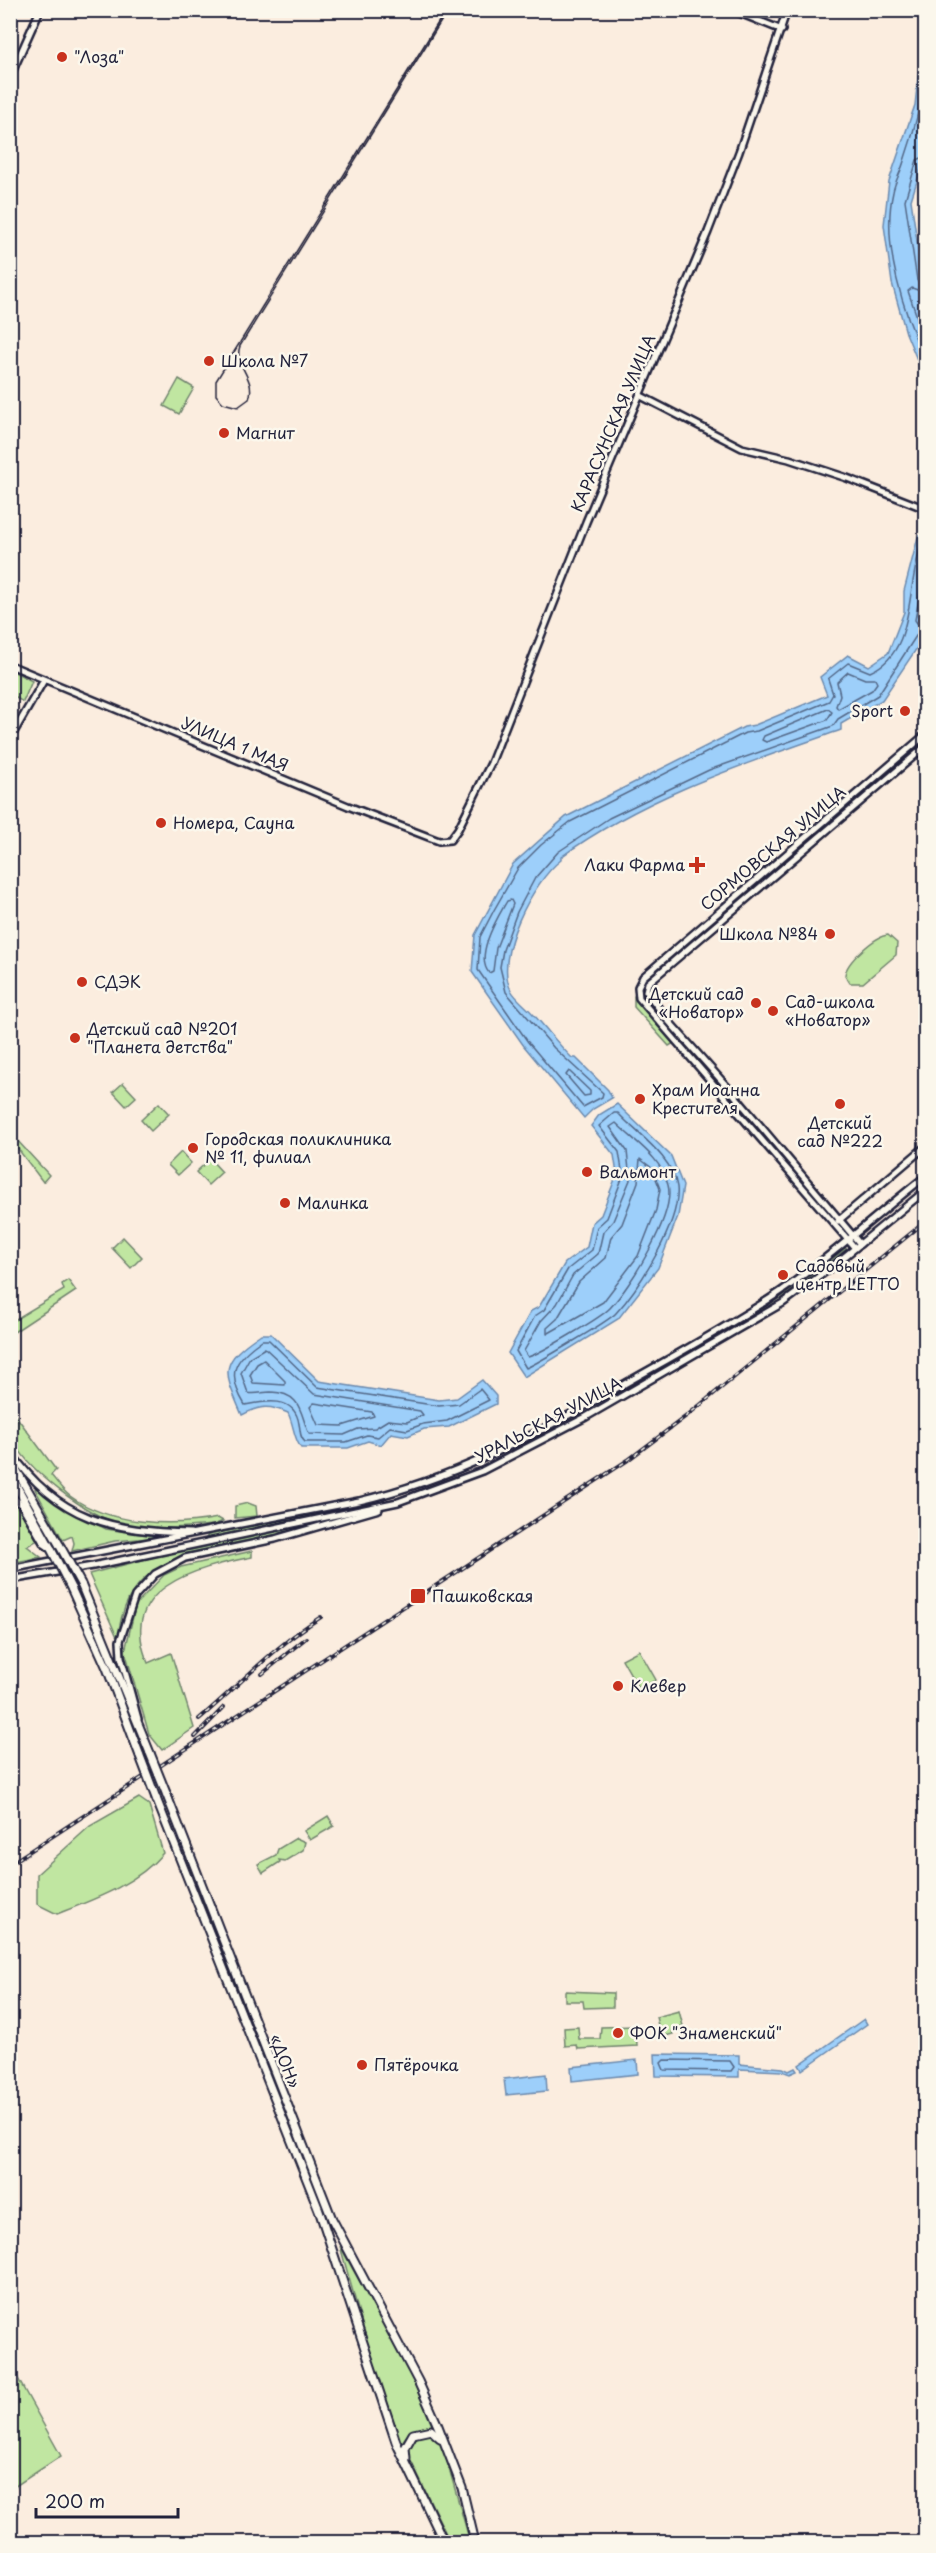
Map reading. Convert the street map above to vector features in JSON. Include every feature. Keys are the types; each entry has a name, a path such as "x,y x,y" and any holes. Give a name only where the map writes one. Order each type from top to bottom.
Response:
{"highway":[{"name":"«ДОН»","path":"10,1459 81,1584 138,1720 332,2219 418,2381 444,2442 462,2488 474,2542"},
{"path":"10,1474 51,1549"},
{"name":"«ДОН»","path":"51,1549 107,1668 319,2210 396,2442 444,2542"},
{"path":"429,2513 405,2448 407,2441 419,2431 431,2430 437,2433 444,2442"}],"main road":[{"path":"10,77 40,10"},
{"path":"732,10 782,30"},
{"name":"КАРАСУНСКАЯ УЛИЦА","path":"450,840 458,830 491,763 586,522 641,396 739,152 787,10"},
{"path":"641,396 742,448 789,459 926,509"},
{"name":"УЛИЦА 1 МАЯ","path":"10,665 348,806 439,841 450,840"},
{"path":"10,739 44,680"},
{"name":"СОРМОВСКАЯ УЛИЦА","path":"831,1220 639,999 639,982 926,734"},
{"name":"СОРМОВСКАЯ УЛИЦА","path":"841,1219 654,1004 646,994 646,987 926,746"},
{"path":"785,856 790,862"},
{"path":"831,1220 841,1219 926,1146"},
{"name":"УРАЛЬСКАЯ УЛИЦА","path":"10,1569 202,1533 399,1491 471,1466 539,1433 781,1291 926,1176"},
{"name":"УРАЛЬСКАЯ УЛИЦА","path":"10,1580 45,1576 398,1502 482,1471 586,1417 783,1303 926,1190"},
{"path":"841,1219 860,1244"},
{"path":"831,1220 855,1248"},
{"path":"10,1451 46,1491 93,1520 125,1530 202,1533"},
{"path":"10,1495 21,1504 44,1544 51,1549"},
{"path":"138,1720 121,1657 120,1641 135,1596 159,1570 185,1558 275,1539 398,1502"},
{"path":"202,1533 197,1538 202,1542"}],"green space":[{"path":"179,379 194,388 179,414 164,406"},
{"path":"11,670 32,681 23,702 11,695"},
{"path":"782,861 784,863 648,978 647,976"},
{"path":"888,935 897,943 896,955 863,983 850,983 845,975 850,963 869,945 882,936"},
{"path":"634,997 674,1043 669,1046 634,1007"},
{"path":"689,1048 775,1147 775,1149 687,1050"},
{"path":"123,1083 136,1097 126,1106 113,1092"},
{"path":"159,1103 169,1114 151,1131 141,1120"},
{"path":"16,1139 49,1175 43,1182 15,1145 13,1140"},
{"path":"181,1152 191,1163 178,1175 168,1165"},
{"path":"210,1159 222,1172 208,1185 196,1172"},
{"path":"123,1237 142,1257 131,1268 112,1248"},
{"path":"845,1246 846,1249 791,1291 736,1326 735,1324 795,1284"},
{"path":"68,1280 76,1291 11,1334 11,1322 64,1290 62,1284"},
{"path":"10,1408 56,1470 51,1475 67,1494 86,1506 103,1513 141,1521 161,1523 218,1518 223,1521 214,1525 144,1528 121,1524 91,1511 58,1489 30,1463 11,1436"},
{"path":"38,1488 58,1504 106,1529 162,1537 115,1541 72,1551 74,1543 72,1536 63,1540 35,1489"},
{"path":"10,1499 23,1512 38,1540 27,1546 41,1557 11,1563"},
{"path":"248,1503 256,1506 257,1516 235,1518 235,1506"},
{"path":"332,1509 333,1513 205,1540 208,1535"},
{"path":"320,1520 329,1521 196,1554 158,1569 143,1580 131,1594 122,1614 118,1639 89,1574 192,1547"},
{"path":"252,1551 252,1557 207,1568 167,1586 152,1599 143,1616 141,1637 148,1663 171,1653 194,1728 162,1750 149,1734 125,1651 136,1604 164,1575 181,1567"},
{"path":"639,1650 656,1680 639,1689 622,1659"},
{"path":"139,1798 149,1805 163,1853 153,1864 115,1889 57,1914 37,1904 37,1874 90,1826"},
{"path":"328,1816 334,1826 310,1840 304,1831"},
{"path":"296,1838 305,1842 303,1850 285,1861 279,1860 280,1862 263,1873 258,1864 276,1855 278,1849"},
{"path":"565,1991 613,1993 613,2007 584,2008 583,2001 565,2001"},
{"path":"679,2011 683,2026 672,2029 673,2034 661,2037 656,2017"},
{"name":"ФОК \"Знаменский\"","path":"636,2026 637,2046 578,2049 577,2045 565,2046 564,2028 578,2027 579,2039 600,2039 601,2027"},
{"path":"340,2246 410,2373 434,2430 423,2428 414,2430 401,2444 381,2391"},
{"path":"11,2366 61,2456 10,2489"},
{"path":"422,2433 437,2438 443,2447 470,2542 450,2542 410,2459 409,2445"}],"water":[{"path":"921,11 926,11 925,156 911,200 925,296 925,379 906,333 892,283 884,225 889,181 915,105 923,33"},
{"path":"925,533 925,630 919,645 882,700 841,724 841,730 696,783 593,835 561,857 561,860 539,884 529,901 512,940 507,959 507,976 511,990 516,996 572,1058 576,1058 608,1090 612,1098 593,1109 584,1118 524,1046 472,972 475,935 513,864 566,817 744,727 755,725 827,695 820,677 848,655 869,666 888,653 904,612 904,591 918,537"},
{"path":"617,1104 671,1156 683,1186 678,1216 658,1268 618,1319 524,1377 508,1353 531,1311 539,1307 565,1263 587,1247 592,1223 601,1215 617,1174 614,1155 591,1126 599,1115"},
{"path":"261,1334 271,1334 319,1381 439,1400 457,1398 482,1380 496,1396 496,1404 449,1427 424,1429 408,1436 391,1433 381,1445 368,1441 348,1448 301,1448 296,1440 288,1413 265,1407 242,1415 231,1388 228,1369 231,1361 247,1344"},
{"path":"864,2019 867,2024 802,2070 799,2065"},
{"path":"655,2054 739,2055 739,2064 783,2068 789,2071 795,2068 797,2071 790,2074 782,2071 739,2069 739,2077 656,2076"},
{"path":"637,2060 638,2074 572,2081 571,2067"},
{"path":"546,2074 547,2091 506,2095 504,2079"}],"tram line":[{"path":"446,10 216,381 216,395 223,403 238,407 249,399 250,385 240,360 240,346 448,10"}],"railway":[{"path":"10,1864 628,1460 689,1414 926,1221"},
{"path":"199,1719 273,1652 321,1617"},
{"path":"262,1674 306,1638"},
{"path":"195,1737 224,1707"}],"place":[{"name":"\"Лоза\"","path":"62,57"},
{"name":"Школа №7","path":"209,361"},
{"name":"Магнит","path":"224,433"},
{"name":"Sport","path":"905,711"},
{"name":"Номера, Сауна","path":"161,823"},
{"name":"Лаки Фарма","path":"697,865"},
{"name":"Школа №84","path":"830,934"},
{"name":"СДЭК","path":"82,982"},
{"name":"Детский сад «Новатор»","path":"756,1003"},
{"name":"Сад-школа «Новатор»","path":"773,1011"},
{"name":"Детский сад №201 \"Планета детства\"","path":"75,1038"},
{"name":"Храм Иоанна Крестителя","path":"640,1099"},
{"name":"Детский сад №222","path":"840,1104"},
{"name":"Городская поликлиника № 11, филиал","path":"193,1148"},
{"name":"Вальмонт","path":"587,1172"},
{"name":"Малинка","path":"285,1203"},
{"name":"Садовый центр LETTO","path":"783,1275"},
{"name":"Пашковская","path":"418,1596"},
{"name":"Клевер","path":"618,1686"},
{"name":"ФОК \"Знаменский\"","path":"618,2033"},
{"name":"Пятёрочка","path":"362,2065"}]}
